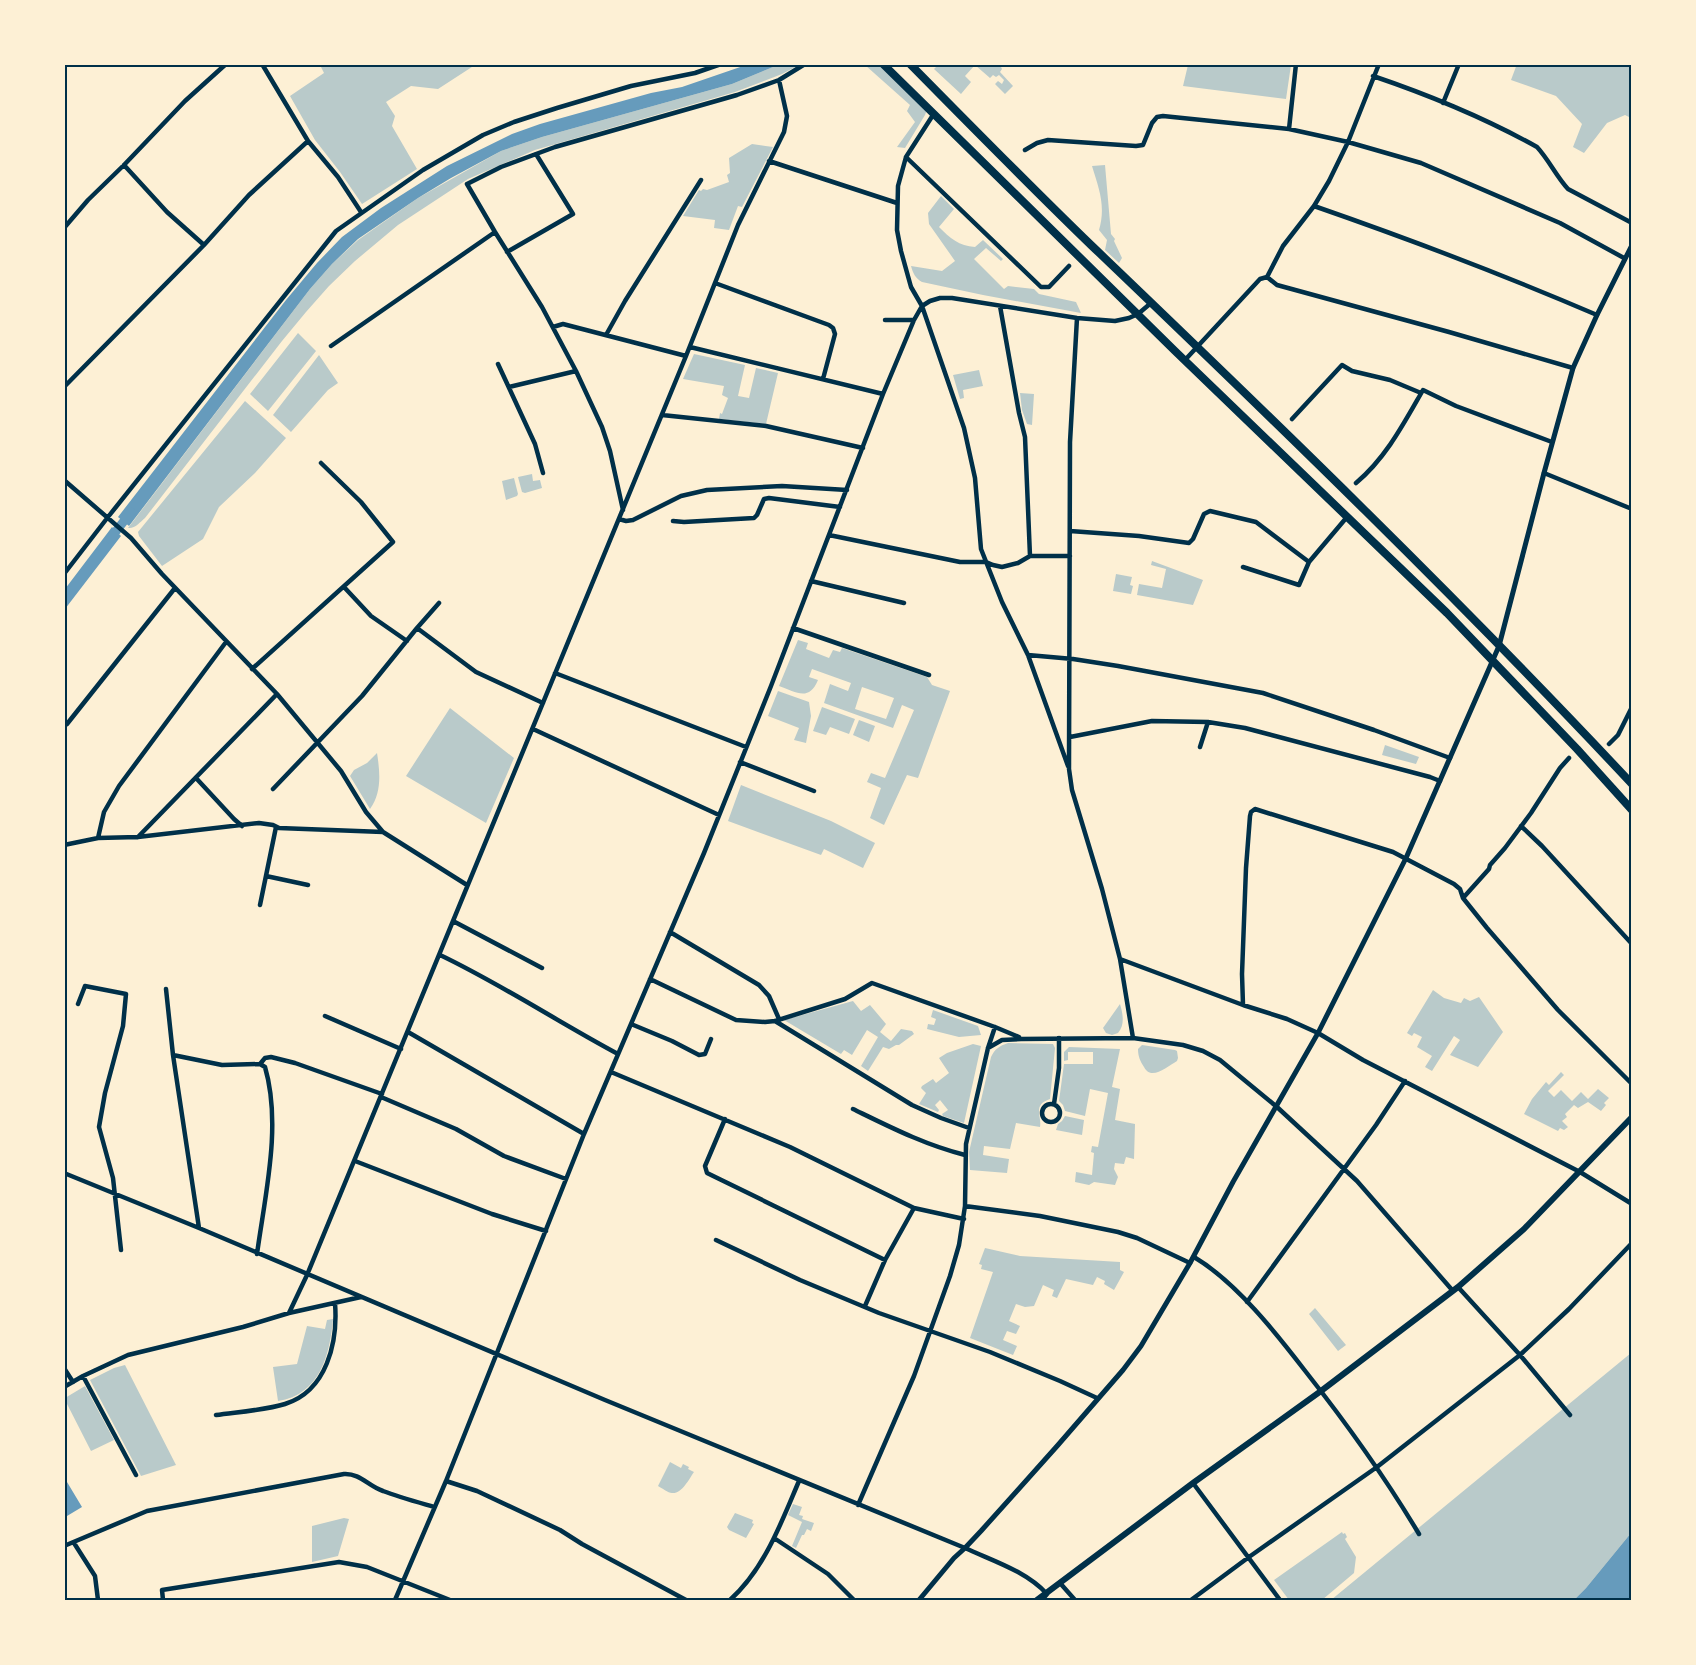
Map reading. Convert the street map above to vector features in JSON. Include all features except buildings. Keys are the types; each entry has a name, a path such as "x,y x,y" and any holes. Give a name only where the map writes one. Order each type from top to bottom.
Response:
{"highway":[{"path":"883,64 1448,614 1632,810"},
{"path":"910,64 1151,303 1348,492 1632,784"}],"main road":[{"path":"1037,1600 1321,1391 1455,1289 1524,1229 1632,1117"}],"street":[{"path":"64,228 88,200 185,101 226,64"},
{"path":"262,64 308,141 338,177 362,212"},
{"path":"64,574 336,231 423,170 483,135 514,122 631,87 695,73 721,64"},
{"path":"623,510 610,451 602,427 576,371 553,327 467,184 501,167 555,147 737,95 779,80 805,64"},
{"path":"1289,129 1296,64"},
{"path":"1185,360 1260,279 1267,277 1283,246 1314,206 1329,182 1348,142 1379,64"},
{"path":"1443,103 1459,64"},
{"path":"1373,76 1443,103 1537,147 1568,189 1632,223"},
{"path":"289,1313 307,1275 440,955 690,347 742,213 787,124 779,80"},
{"path":"933,115 906,157 898,186 897,230 901,251 910,287 922,306 967,438 975,478 981,549 1002,602 1028,656 1069,769"},
{"path":"1025,150 1036,142 1048,140 1136,147 1143,145 1152,123 1157,117 1163,116 1289,129 1348,142 1421,163 1560,223 1624,258"},
{"path":"64,387 204,245 249,195 308,141"},
{"path":"507,252 573,214 536,154"},
{"path":"906,157 1041,287 1049,287 1069,266"},
{"path":"769,161 897,203"},
{"path":"124,165 167,212 204,245"},
{"path":"606,335 701,180"},
{"path":"1314,206 1413,241 1597,315"},
{"path":"331,346 495,232"},
{"path":"919,1600 954,1557 965,1548 1058,1445 1141,1346 1194,1257 1233,1182 1318,1033 1406,858 1499,646 1552,442 1574,368 1597,315 1632,245"},
{"path":"1267,277 1277,285 1574,368"},
{"path":"715,284 833,328 834,334 823,379"},
{"path":"395,1600 446,1481 584,1134 719,815 883,394 922,306 940,298 952,298 1077,318 1115,321 1138,314 1151,303"},
{"path":"1000,306 1025,437 1030,556"},
{"path":"1077,318 1070,442 1069,769 1072,790 1102,889 1120,959 1133,1038"},
{"path":"885,320 914,320"},
{"path":"553,327 563,324 686,356"},
{"path":"690,347 883,394"},
{"path":"498,364 535,444 543,473"},
{"path":"1292,419 1342,365 1352,371 1389,380 1421,393"},
{"path":"509,387 576,371"},
{"path":"1356,483 1377,464 1423,390 1456,406 1552,442"},
{"path":"662,415 766,426 863,448"},
{"path":"252,669 393,542 361,502 321,463"},
{"path":"1544,473 1632,509"},
{"path":"64,480 131,538 175,588 277,694 341,771 366,812 383,832 467,885"},
{"path":"619,519 633,520 681,495 707,490 782,486 847,490"},
{"path":"673,521 754,518 764,499 769,498 840,507"},
{"path":"1070,531 1139,536 1190,543 1204,514 1210,511 1256,522 1309,562"},
{"path":"1243,567 1297,586 1309,562 1347,517"},
{"path":"829,535 960,562 986,562 1002,567 1018,563 1030,556 1070,556"},
{"path":"812,581 904,603"},
{"path":"344,587 371,616 407,641"},
{"path":"67,724 175,588"},
{"path":"273,789 362,696 439,603"},
{"path":"417,628 476,672 543,703"},
{"path":"793,628 929,675"},
{"path":"98,838 104,812 119,786 226,642"},
{"path":"1028,656 1070,659 1174,675 1263,693 1450,758"},
{"path":"555,673 746,747"},
{"path":"138,837 277,694"},
{"path":"1609,744 1618,735 1632,707"},
{"path":"1070,736 1152,721 1208,722 1245,728 1440,781"},
{"path":"1200,747 1208,722"},
{"path":"533,729 719,815"},
{"path":"1463,898 1505,848 1569,758"},
{"path":"740,762 814,791"},
{"path":"196,778 242,826"},
{"path":"1243,1005 1246,868 1251,812 1255,809 1394,852 1460,889 1463,898 1487,928 1558,1010 1632,1084"},
{"path":"64,845 98,838 138,837 260,823 276,827 383,832"},
{"path":"1521,826 1632,944"},
{"path":"260,905 276,827"},
{"path":"266,876 308,885"},
{"path":"453,921 542,968"},
{"path":"670,932 759,985 769,996 777,1020 912,1106 969,1128"},
{"path":"440,955 475,972 618,1054"},
{"path":"1120,959 1287,1019 1318,1033 1364,1060 1580,1172 1632,1203"},
{"path":"650,980 736,1020 765,1022 845,999 872,983 1021,1038"},
{"path":"78,1004 85,986 126,994 123,1026 105,1092 99,1128 113,1178 121,1250"},
{"path":"166,989 173,1056 199,1228"},
{"path":"326,1016 401,1049"},
{"path":"631,1024 699,1055 705,1054 711,1039"},
{"path":"858,1505 914,1376 950,1276 964,1219 965,1155 969,1128 995,1027"},
{"path":"408,1032 584,1134"},
{"path":"988,1048 1002,1040 1021,1038 1133,1038 1183,1045 1203,1051 1220,1060 1277,1107 1357,1181 1455,1289 1520,1355 1570,1415"},
{"path":"1054,1104 1059,1068 1059,1038"},
{"path":"173,1056 222,1065 260,1064 265,1067 269,1081 272,1139 257,1254"},
{"path":"260,1064 265,1058 270,1057 295,1063 381,1096 456,1129 504,1156 566,1179"},
{"path":"611,1072 789,1147 914,1208 964,1219"},
{"path":"1247,1302 1376,1125 1405,1081"},
{"path":"1047,1104 1054,1104 1059,1108 1059,1117 1055,1121 1048,1122 1042,1115 1042,1108 1047,1104"},
{"path":"853,1109 915,1139 965,1155"},
{"path":"725,1119 705,1166 707,1173 885,1260"},
{"path":"355,1161 492,1214 546,1231"},
{"path":"64,1173 799,1481 965,1548 1018,1573 1039,1586 1047,1594 1042,1600"},
{"path":"965,1206 1040,1216 1118,1232 1137,1238 1190,1263"},
{"path":"865,1306 885,1260 914,1208"},
{"path":"716,1240 800,1280 879,1313 990,1352 1097,1398"},
{"path":"1191,1600 1377,1467 1520,1355 1569,1309 1632,1243"},
{"path":"1194,1257 1226,1281 1282,1340 1377,1467 1419,1534"},
{"path":"64,1387 128,1355 243,1327 289,1313 361,1297"},
{"path":"216,1415 284,1404 308,1392 323,1374 328,1362 334,1335 335,1303"},
{"path":"64,1368 73,1382"},
{"path":"82,1376 136,1475"},
{"path":"64,1546 147,1511 344,1474 358,1476 384,1491 434,1507"},
{"path":"446,1481 486,1495 560,1530 686,1600"},
{"path":"730,1600 759,1565 774,1538 799,1481"},
{"path":"1193,1483 1280,1600"},
{"path":"774,1538 828,1574 854,1600"},
{"path":"74,1543 95,1576 98,1600"},
{"path":"163,1600 162,1590 339,1562 360,1564 450,1600"},
{"path":"1060,1583 1074,1600"}],"shaded area":[{"path":"1517,64 1628,65 1631,68 1631,118 1625,115 1607,123 1584,153 1573,147 1582,124 1556,96 1511,80"},
{"path":"320,65 475,65 438,89 411,86 386,102 395,116 392,126 417,169 362,204 315,140 290,96 324,73"},
{"path":"778,65 799,65 735,92 535,150 468,179 398,225 329,286 282,341 145,518 135,526 128,528 310,289 358,240 418,198 501,151 542,137 732,84"},
{"path":"865,65 884,65 928,107 905,148 897,147 915,122 907,111 910,105"},
{"path":"938,65 975,65 965,76 971,82 961,94 934,69"},
{"path":"975,65 1000,65 1002,69 1000,72 1013,86 1005,94 995,84 998,81 1002,84 1004,80 999,75 996,77 993,75 990,78"},
{"path":"1188,65 1291,65 1286,99 1183,86"},
{"path":"752,144 773,147 742,207 738,206 729,230 714,228 715,220 683,216 699,190 707,190 729,182 727,175 730,173 729,158"},
{"path":"1105,165 1111,234 1122,258 1119,263 1105,250 1107,240 1099,230 1102,205 1092,166"},
{"path":"941,196 954,209 939,227 951,238 964,245 975,247 983,240 1003,259 1001,261 986,248 974,259 1004,289 1008,286 1034,289 1039,294 1076,302 1081,313 983,295 922,282 918,279 911,266 942,271 955,261 929,224 928,213"},
{"path":"298,333 316,351 268,411 250,394"},
{"path":"694,354 745,365 738,396 749,398 756,368 778,373 766,424 719,419 728,398 722,395 724,386 683,379"},
{"path":"319,355 338,383 328,390 291,432 273,415"},
{"path":"979,370 983,386 963,390 964,398 960,399 953,375"},
{"path":"1020,393 1034,394 1032,425 1027,424"},
{"path":"245,401 286,438 255,473 219,507 203,539 162,566 138,532"},
{"path":"532,474 533,481 540,480 542,488 522,492 518,477"},
{"path":"514,478 518,494 506,500 502,481"},
{"path":"1152,561 1203,580 1193,605 1137,595 1139,584 1162,588 1166,569 1151,565"},
{"path":"1116,574 1132,577 1131,594 1113,591"},
{"path":"798,640 808,643 806,649 829,658 833,650 840,652 842,648 927,677 932,685 950,691 918,778 907,775 884,825 870,818 881,788 867,782 871,773 885,778 914,710 902,705 893,728 824,703 830,684 848,691 851,683 812,669 809,677 818,680 810,691 802,694 779,686","holes":["862,687 894,698 886,719 855,709"]},
{"path":"778,691 809,702 811,716 806,743 794,740 799,728 768,716"},
{"path":"822,707 855,719 849,734 830,727 826,735 813,731"},
{"path":"450,708 514,758 486,823 406,776"},
{"path":"859,720 875,726 869,742 853,735"},
{"path":"1385,745 1419,757 1416,764 1382,755"},
{"path":"377,753 378,789 370,809 350,776 354,770 367,763"},
{"path":"741,785 831,821 875,843 863,868 824,849 821,855 728,821"},
{"path":"1433,990 1444,998 1461,1003 1464,998 1470,1001 1479,997 1503,1032 1478,1067 1450,1055 1460,1040 1454,1036 1432,1071 1425,1067 1432,1056 1417,1047 1422,1037 1414,1033 1412,1036 1407,1033"},
{"path":"853,1001 861,1011 870,1005 886,1024 880,1032 891,1041 901,1029 912,1031 914,1034 899,1045 889,1049 883,1047 868,1071 861,1066 878,1037 867,1030 852,1055 844,1050 841,1054 784,1020"},
{"path":"1120,1004 1122,1026 1118,1033 1112,1035 1106,1033 1103,1028"},
{"path":"933,1010 978,1026 981,1035 959,1037 927,1029 928,1024 934,1025 936,1019 931,1017"},
{"path":"1008,1043 1053,1044 1055,1048 1050,1099 1044,1101 1039,1108 1040,1127 1016,1123 1010,1149 984,1146 983,1155 1009,1159 1007,1173 970,1170 969,1152 991,1057 998,1048"},
{"path":"973,1044 981,1046 964,1123 943,1116 942,1114 948,1110 940,1100 935,1105 938,1112 919,1104 926,1093 921,1088 922,1086 933,1079 936,1083 949,1073 939,1058"},
{"path":"1142,1045 1175,1050 1177,1061 1159,1072 1151,1073 1147,1071 1140,1058 1138,1049"},
{"path":"1069,1047 1120,1049 1112,1087 1120,1089 1115,1120 1135,1124 1134,1159 1126,1157 1124,1164 1115,1163 1114,1169 1118,1177 1115,1185 1094,1182 1089,1185 1075,1182 1076,1172 1092,1175 1094,1153 1091,1152 1092,1146 1098,1147 1108,1093 1090,1089 1085,1116 1065,1111 1059,1101 1064,1064 1093,1064 1093,1052 1068,1052 1068,1060 1064,1061 1064,1052"},
{"path":"1561,1072 1564,1075 1548,1091 1554,1097 1561,1090 1572,1101 1581,1092 1588,1099 1598,1089 1609,1098 1601,1111 1588,1102 1578,1108 1574,1105 1562,1121 1568,1127 1564,1130 1560,1128 1558,1131 1524,1114 1532,1099 1546,1082 1549,1085"},
{"path":"1065,1116 1084,1120 1082,1135 1056,1130"},
{"path":"985,1248 1020,1256 1120,1262 1120,1270 1124,1272 1114,1290 1097,1277 1093,1285 1066,1279 1057,1298 1052,1296 1054,1290 1043,1285 1034,1306 1025,1307 1016,1304 1009,1321 1020,1326 1016,1334 1007,1331 1003,1340 1017,1346 1013,1355 970,1338 993,1272 981,1269 982,1265 979,1264"},
{"path":"1315,1308 1346,1345 1338,1351 1309,1314"},
{"path":"333,1319 325,1359 313,1382 304,1391 278,1401 273,1367 297,1364 307,1326 325,1329 327,1320"},
{"path":"1631,1353 1631,1533 1574,1600 1331,1600"},
{"path":"125,1365 176,1465 141,1476 90,1380"},
{"path":"85,1386 114,1440 91,1451 65,1400"},
{"path":"670,1462 681,1468 683,1464 694,1472 685,1486 676,1493 658,1486"},
{"path":"793,1504 802,1507 799,1515 803,1516 802,1519 814,1523 811,1531 807,1529 802,1535 796,1548 792,1546 802,1522 788,1515"},
{"path":"735,1513 753,1520 754,1524 746,1538 727,1527"},
{"path":"344,1518 349,1519 338,1556 312,1562 312,1526"},
{"path":"1342,1532 1345,1533 1347,1537 1345,1539 1356,1557 1354,1573 1322,1600 1289,1600 1274,1580"}],"water":[{"path":"749,64 778,65 732,84 542,137 501,151 418,198 358,239 310,289 129,526 118,517 317,263 342,237 381,208 447,166 512,134 651,93 682,87"},
{"path":"112,527 121,536 65,609 65,589"},
{"path":"64,1477 82,1507 67,1516 65,1511"},
{"path":"1631,1533 1631,1600 1574,1600 1586,1588"}],"waterway":[{"path":"110,539 131,512"}]}
